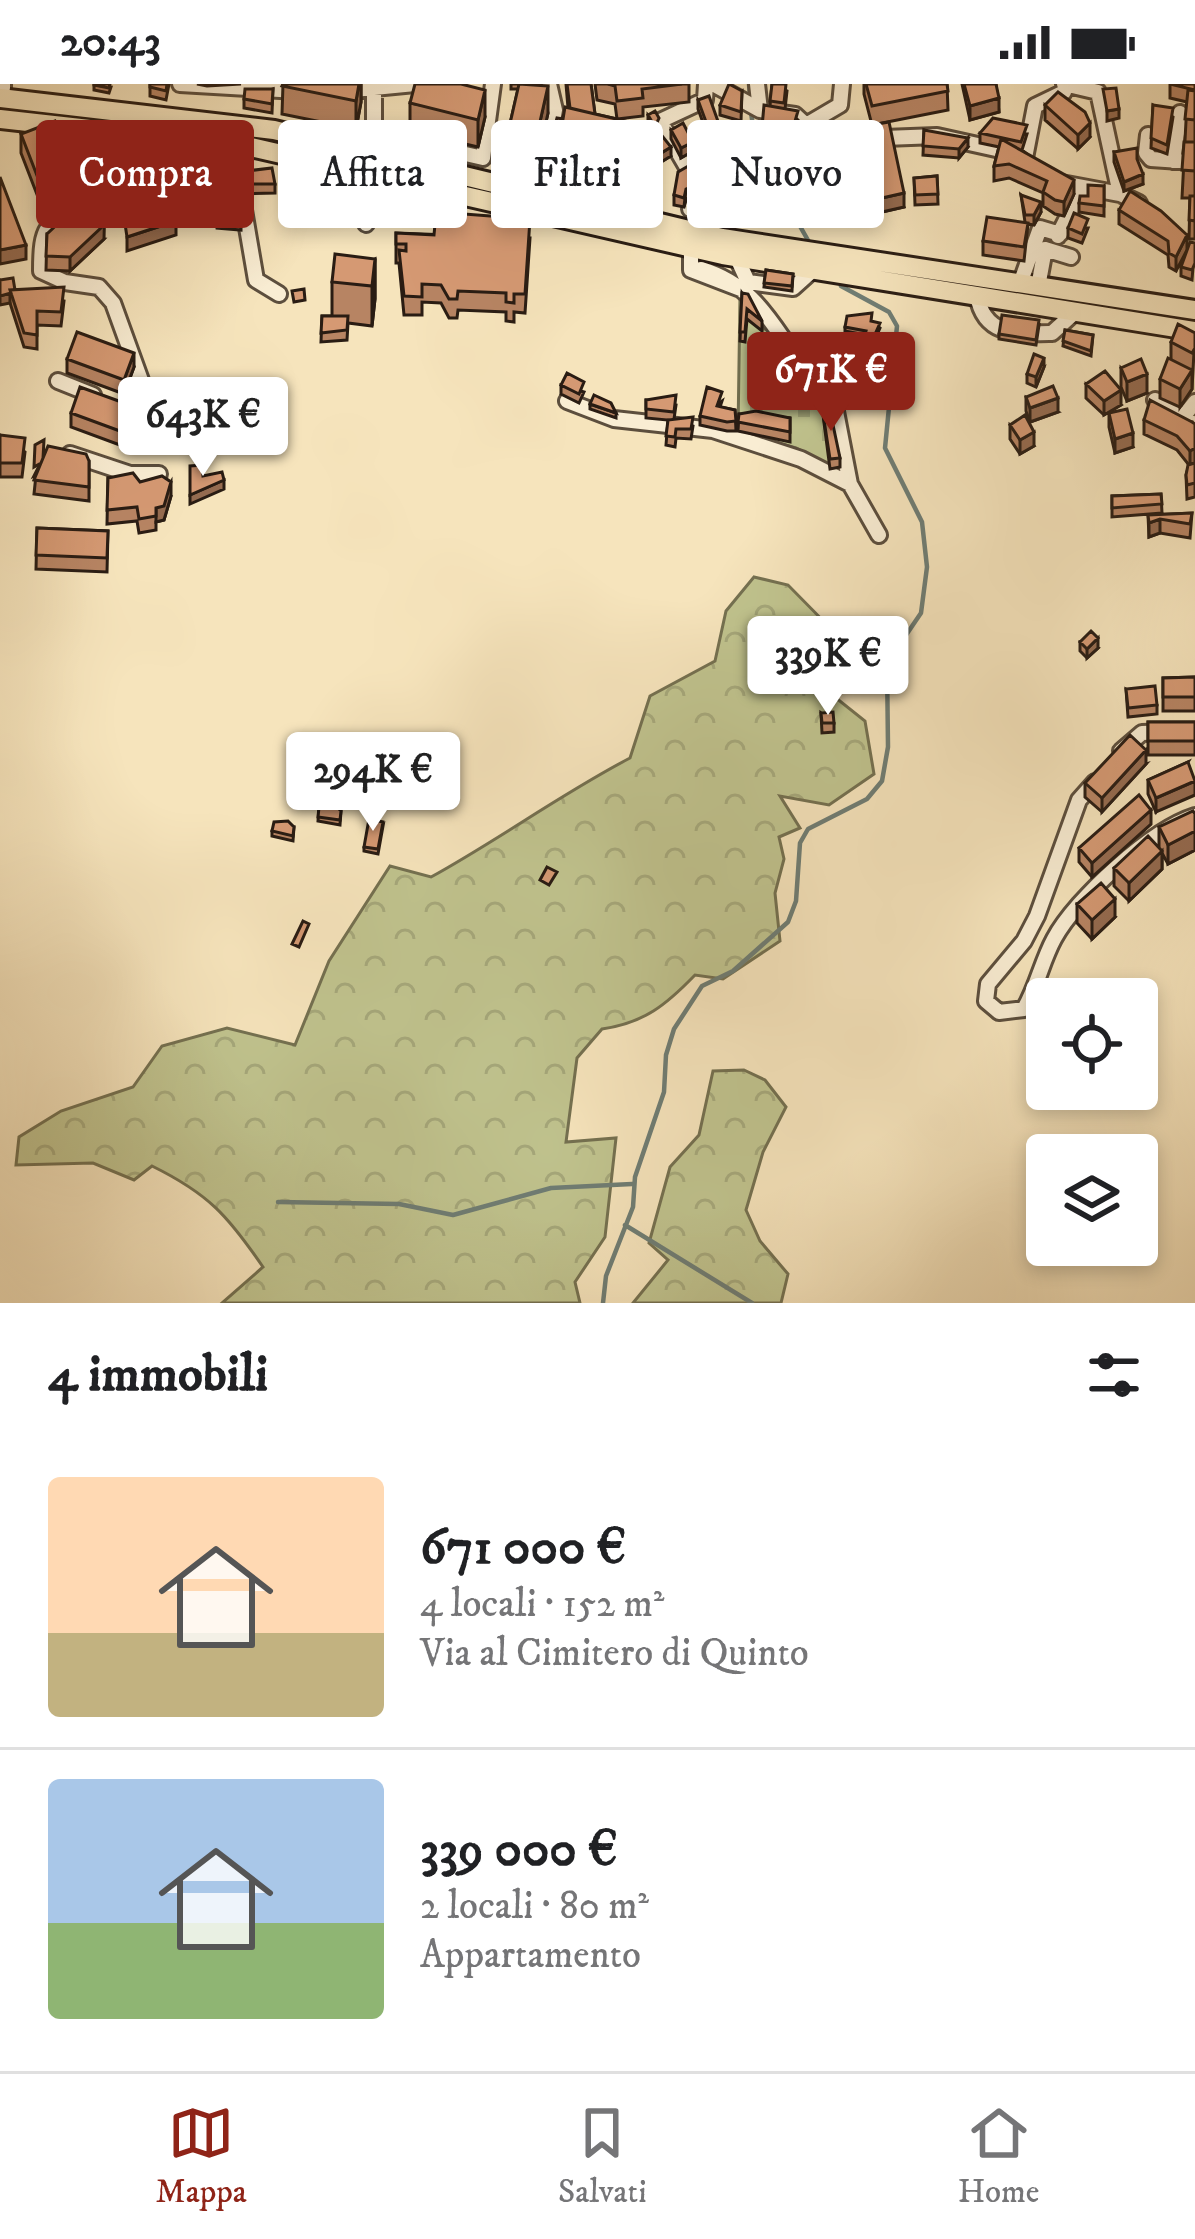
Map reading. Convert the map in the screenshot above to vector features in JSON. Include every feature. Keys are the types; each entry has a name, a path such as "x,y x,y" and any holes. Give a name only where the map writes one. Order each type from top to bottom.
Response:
{"main road":[{"path":"2,90 274,130 813,262 1195,331"},
{"path":"0,119 36,127"},
{"path":"467,196 737,258 813,262"},
{"path":"969,289 1029,286 1195,310"}],"street":[{"path":"180,84 374,88 416,84"},
{"path":"374,88 374,133 483,158 493,84"},
{"path":"549,84 553,120"},
{"path":"687,168 660,121 694,101 705,100 710,84 760,110 800,120"},
{"path":"757,84 760,110"},
{"path":"813,120 843,100 842,84"},
{"path":"1034,167 1035,106 1066,86 1099,92 1120,194"},
{"path":"1173,161 1180,113"},
{"path":"1148,135 1148,157 1195,162"},
{"path":"884,138 937,136 1082,188 1120,194 1161,219"},
{"path":"1029,286 1040,228 1059,235 1082,188"},
{"path":"44,228 41,272 65,282 99,286 113,304 147,397 142,407 132,410 58,381"},
{"path":"247,228 256,280 278,294"},
{"path":"691,248 692,270 699,276 744,290"},
{"path":"1029,286 1046,249 1071,257"},
{"path":"701,269 728,275 744,290 783,334 806,378 833,396 850,484 879,535"},
{"path":"969,289 980,317 993,327 1052,333 1075,312"},
{"path":"1155,400 1190,421 1195,402"},
{"path":"567,401 614,419 712,430 801,459 850,484"},
{"path":"54,450 130,474 159,474"},
{"path":"1195,731 1137,734 1079,800 1037,916 988,984 990,1006 1005,1014 1024,1009 1054,939 1148,842 1195,816"}],"green space":[{"path":"740,297 763,329 776,329 800,377 826,395 842,472 796,448 738,432"},
{"path":"754,577 788,585 847,645 826,690 865,721 874,774 829,805 780,796 800,828 779,837 784,859 775,893 780,941 723,979 695,975 653,1011 602,1029 577,1058 566,1142 616,1138 605,1237 575,1282 580,1303 222,1303 263,1267 228,1220 188,1186 152,1166 134,1180 93,1163 16,1165 19,1137 61,1111 133,1087 162,1046 227,1028 295,1045 329,961 390,866 431,877 630,758 650,696 715,661 726,611"},
{"path":"744,1070 765,1080 786,1107 763,1152 746,1210 760,1241 788,1274 781,1303 633,1303 668,1260 649,1243 670,1167 699,1135 713,1071"}],"building":[{"path":"283,84 359,84 356,101"},
{"path":"415,84 461,84 485,90 478,120 410,103"},
{"path":"519,84 548,86 540,120 511,120"},
{"path":"567,84 591,84 595,114 570,108"},
{"path":"608,84 682,84 642,89 643,98 617,101 615,86"},
{"path":"729,84 742,91 741,112 720,105"},
{"path":"772,84 786,84 784,103 770,101"},
{"path":"866,84 947,84 948,91 872,106"},
{"path":"964,84 996,84 999,98 970,106"},
{"path":"1116,88 1119,109 1107,111 1103,89"},
{"path":"245,89 273,89 272,104 244,99"},
{"path":"1188,90 1195,91 1195,120 1185,119"},
{"path":"1058,92 1085,112 1090,123 1078,135 1045,105"},
{"path":"709,96 718,120 705,120 698,100"},
{"path":"764,105 798,111 795,120 763,120"},
{"path":"1153,105 1173,108 1167,145 1151,138"},
{"path":"565,107 621,120 556,120 563,119"},
{"path":"993,118 1027,125 1021,142 980,133"},
{"path":"889,122 904,193 884,198 884,123"},
{"path":"683,123 687,145 681,148 671,130"},
{"path":"36,128 36,173 21,134"},
{"path":"924,130 968,138 959,149 923,146"},
{"path":"1001,139 1074,180 1064,202 1043,192 1047,181 1009,164 994,166"},
{"path":"1184,142 1195,142 1195,171 1182,170"},
{"path":"1137,148 1143,174 1124,182 1114,152"},
{"path":"687,167 684,198 674,195 678,172"},
{"path":"272,168 275,184 254,184 254,170"},
{"path":"937,176 938,194 915,195 914,178"},
{"path":"0,177 26,245 0,250"},
{"path":"1088,185 1104,186 1104,206 1079,203 1080,196 1088,196"},
{"path":"1130,191 1187,235 1176,257 1169,253 1168,241 1119,210"},
{"path":"1021,195 1041,202 1034,215 1025,215"},
{"path":"1190,196 1195,196 1195,221 1189,220"},
{"path":"1074,213 1088,219 1082,234 1068,228"},
{"path":"467,214 491,216 491,228 529,228 525,294 514,294 514,303 506,302 506,293 458,291 457,299 449,299 441,285 422,284 422,297 404,296 399,250 406,251 406,244 396,244 396,233 434,235 435,228 467,228"},
{"path":"987,217 1028,223 1024,247 983,241"},
{"path":"53,228 101,228 70,257 46,256 47,234"},
{"path":"126,228 155,228 127,237"},
{"path":"1190,242 1195,243 1192,270 1181,267"},
{"path":"335,254 375,259 372,286 332,282"},
{"path":"766,270 793,274 792,286 764,283"},
{"path":"13,278 15,290 0,296 0,280"},
{"path":"64,287 61,312 37,311 37,335 24,333 10,290"},
{"path":"304,289 305,300 294,302 292,291"},
{"path":"742,293 748,294 762,321 747,309 745,332 740,332"},
{"path":"872,313 871,321 880,323 872,341 864,338 866,331 845,327 847,316"},
{"path":"1002,315 1039,320 1036,340 999,334"},
{"path":"322,316 348,316 347,330 321,333"},
{"path":"1178,324 1195,333 1192,353 1171,342"},
{"path":"1065,330 1093,335 1091,351 1063,341"},
{"path":"77,332 134,353 124,380 67,359"},
{"path":"1034,354 1044,358 1036,377 1027,374"},
{"path":"1168,358 1192,370 1180,389 1160,379"},
{"path":"1141,359 1147,374 1127,382 1121,368"},
{"path":"1105,371 1121,390 1104,401 1086,384"},
{"path":"567,373 584,382 579,394 561,385"},
{"path":"1053,386 1058,398 1030,408 1026,397"},
{"path":"80,387 138,408 128,434 71,413"},
{"path":"707,387 722,392 717,406 735,410 736,421 700,416"},
{"path":"594,395 611,403 616,413 590,404"},
{"path":"676,395 674,412 646,409 646,400"},
{"path":"1150,400 1195,424 1195,448 1190,451 1177,436 1144,420"},
{"path":"829,406 840,458 830,459 822,407"},
{"path":"1127,409 1133,433 1115,439 1109,413"},
{"path":"756,411 790,418 790,432 738,422 739,414"},
{"path":"1025,415 1034,432 1020,440 1010,425"},
{"path":"693,417 691,429 676,429 675,437 666,436 668,420"},
{"path":"0,435 25,438 22,463 0,463"},
{"path":"44,440 43,458 34,467 35,445"},
{"path":"48,446 86,454 89,487 34,480"},
{"path":"1195,463 1195,483 1187,485 1188,465"},
{"path":"202,465 203,476 222,472 224,480 190,495 190,466"},
{"path":"133,473 140,482 162,476 171,482 156,516 139,519 137,507 107,510 108,478"},
{"path":"1161,494 1162,504 1112,508 1112,496"},
{"path":"1192,513 1190,524 1160,519 1149,523 1148,515"},
{"path":"37,528 108,531 107,558 36,555"},
{"path":"1091,631 1098,638 1087,649 1080,642"},
{"path":"1195,677 1195,697 1163,697 1163,678"},
{"path":"1155,686 1157,705 1128,708 1126,689"},
{"path":"833,712 834,723 822,723 821,713"},
{"path":"1148,722 1195,722 1195,741 1148,741"},
{"path":"1130,735 1146,750 1102,798 1085,783"},
{"path":"1188,762 1195,781 1156,798 1148,780"},
{"path":"1139,795 1151,810 1092,863 1079,848"},
{"path":"332,802 341,811 340,820 318,817 319,807"},
{"path":"1193,811 1195,831 1168,845 1159,827"},
{"path":"369,819 383,822 378,849 364,847"},
{"path":"288,821 294,827 293,836 272,831 274,822"},
{"path":"1148,836 1162,851 1129,883 1114,868"},
{"path":"547,867 557,872 549,885 540,880"},
{"path":"1101,883 1115,899 1092,920 1077,904"},
{"path":"303,921 309,924 299,947 292,944"}],"waterway":[{"path":"749,84 750,97"},
{"path":"751,112 756,149 809,242"},
{"path":"603,1303 606,1276 633,1207 635,1177 664,1092 666,1055 674,1029 702,986 733,971 788,922 796,901 800,843 808,829 867,799 882,781 888,747 887,663 921,613 927,567 922,522 885,448 897,326 889,312 841,286"},
{"path":"278,1202 399,1204 453,1215 551,1188 632,1184"},
{"path":"625,1225 752,1303"}]}
